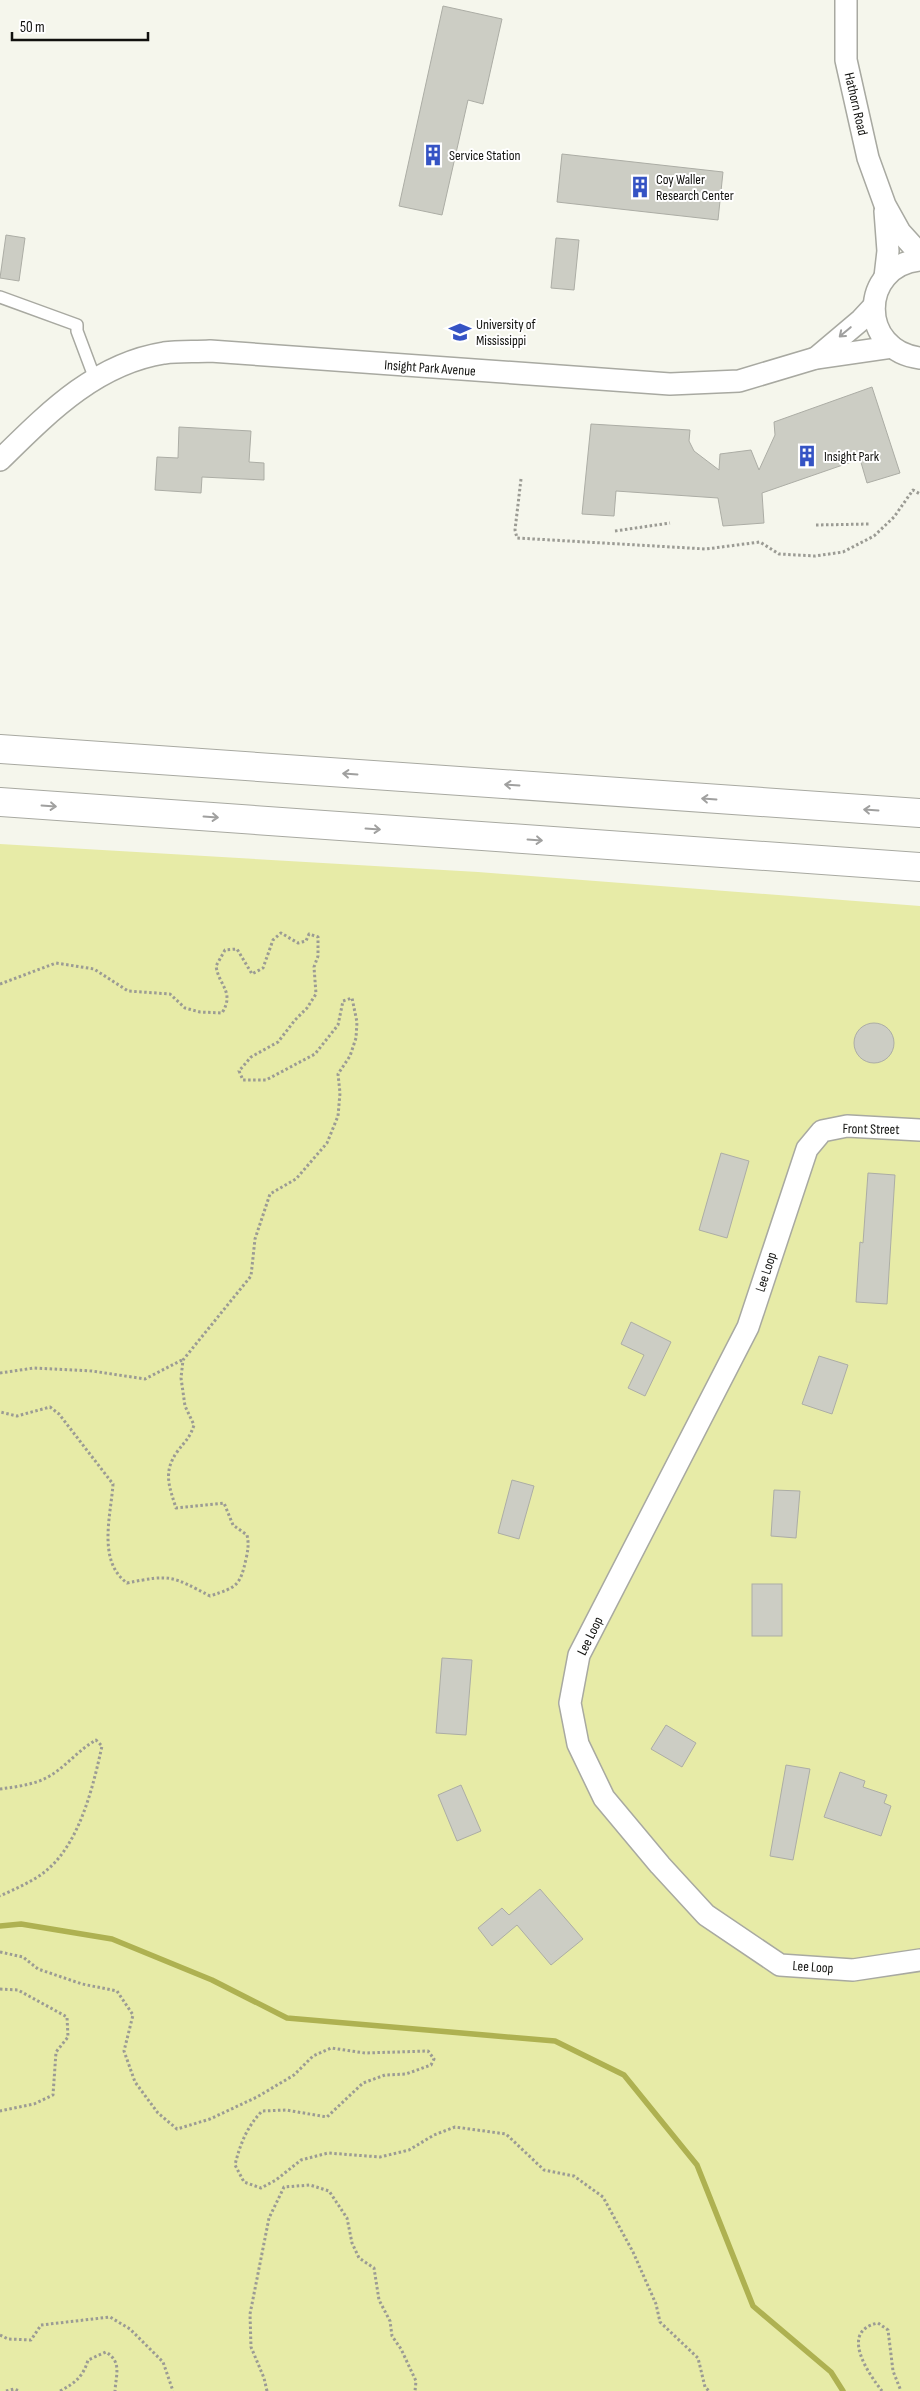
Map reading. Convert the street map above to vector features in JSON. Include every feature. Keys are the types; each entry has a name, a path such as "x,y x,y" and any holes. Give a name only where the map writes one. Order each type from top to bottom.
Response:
{"highway":[{"path":"0,749 920,813"},
{"path":"0,802 920,867"}],"street":[{"name":"Hathorn Road","path":"846,0 846,60 868,158 885,205 900,232 920,254"},
{"name":"Hathorn Road","path":"874,306 877,291 885,278 888,251 885,205"},
{"path":"885,278 897,267 911,261 920,260"},
{"path":"874,306 878,329 892,347 904,355 919,359"},
{"path":"816,358 861,320 874,306"},
{"name":"Insight Park Avenue","path":"0,460 52,408 95,379 132,362 164,354 210,351 670,384 739,381 816,358 892,347"},
{"name":"Front Street","path":"822,1131 847,1126 920,1130"},
{"name":"Lee Loop","path":"822,1131 808,1149 748,1327 579,1655 570,1703 578,1744 604,1798 660,1865 706,1915 780,1965 853,1970 920,1960"}],"lane":[{"path":"0,297 77,325 77,331 95,379"}],"path":[{"path":"521,479 515,530 516,538 706,549 760,542 780,554 815,556 844,552 861,544 894,517 913,490 920,494"},
{"path":"615,531 670,523"},
{"path":"816,525 870,524"},
{"path":"0,984 56,963 94,970 128,991 170,994 185,1008 200,1012 222,1013 228,1003 227,991 218,977 216,966 225,950 237,949 252,974 263,968 273,940 281,933 298,943 306,941 309,934 318,936 318,956 314,967 316,994 307,1008 278,1042 252,1057 239,1071 243,1080 266,1080 315,1054 338,1024 343,1001 352,998 356,1022 356,1038 350,1056 338,1074 340,1093 338,1116 327,1143 296,1179 270,1194 255,1239 251,1276 183,1360 145,1379 92,1371 34,1368 0,1373"},
{"path":"0,1412 17,1416 50,1407 59,1414 113,1484 107,1532 110,1558 117,1575 127,1583 158,1577 176,1578 210,1596 229,1590 241,1580 249,1544 247,1535 233,1524 224,1503 176,1508 170,1489 168,1468 178,1450 189,1439 194,1425 186,1406 181,1378 183,1360"},
{"path":"0,1789 25,1785 46,1778 85,1746 96,1740 102,1746 94,1783 72,1840 47,1871 0,1896"},
{"path":"0,1952 22,1957 38,1969 82,1984 117,1991 133,2015 124,2051 135,2082 158,2113 177,2129 210,2119 257,2097 294,2075 312,2056 331,2048 365,2053 428,2051 434,2059 431,2065 406,2074 385,2074 363,2083 326,2117 286,2110 262,2111 249,2125 239,2149 235,2165 244,2182 262,2188 276,2180 300,2160 328,2153 380,2156 409,2150 434,2135 455,2127 506,2134 544,2170 574,2176 603,2197 633,2252 656,2304 660,2322 698,2358 705,2387 710,2391"},
{"path":"0,1989 18,1990 68,2017 68,2037 56,2052 54,2095 34,2104 0,2111"},
{"path":"267,2391 264,2378 251,2347 250,2314 264,2253 269,2218 284,2187 310,2184 329,2191 347,2218 352,2243 360,2258 374,2268 379,2300 390,2321 392,2336 401,2349 416,2381 415,2391"},
{"path":"0,2336 31,2340 41,2325 110,2317 130,2329 163,2362 173,2391"},
{"path":"882,2391 868,2373 857,2344 860,2333 870,2324 878,2323 888,2330 893,2370 901,2391"},
{"path":"60,2391 75,2383 84,2374 88,2360 106,2352 114,2357 118,2366 115,2391"},
{"path":"6,2391 14,2389 20,2391"}],"green space":[{"path":"0,844 478,872 920,906 920,2391 0,2391"}],"building":[{"name":"Service Station","path":"443,6 502,19 483,104 468,100 442,215 399,206"},
{"name":"Coy Waller Research Center","path":"562,154 723,172 718,220 557,202"},
{"path":"6,235 25,238 19,281 0,278"},
{"path":"556,238 579,240 574,290 551,288"},
{"name":"Insight Park","path":"872,387 900,473 867,483 860,459 762,493 764,523 723,526 718,498 616,491 614,516 582,514 591,424 690,430 689,441 694,451 719,470 720,454 751,450 759,470 775,435 774,422"},
{"path":"179,427 251,431 249,462 264,463 264,480 202,477 201,493 155,490 157,457 178,458"},
{"path":"878,1023 885,1026 891,1032 894,1043 893,1051 885,1060 878,1063 870,1063 863,1060 855,1051 854,1039 857,1032 866,1024"},
{"path":"721,1153 749,1161 727,1238 699,1230"},
{"path":"868,1173 895,1175 887,1304 856,1302 860,1242 863,1243"},
{"path":"631,1322 671,1342 645,1396 628,1388 644,1355 621,1344"},
{"path":"819,1356 848,1365 832,1414 802,1404"},
{"path":"512,1480 534,1486 519,1539 498,1533"},
{"path":"774,1490 800,1491 796,1538 771,1536"},
{"path":"752,1584 782,1584 782,1636 752,1636"},
{"path":"442,1658 472,1660 466,1735 436,1733"},
{"path":"666,1725 696,1743 682,1767 651,1749"},
{"path":"786,1765 810,1769 793,1860 770,1856"},
{"path":"840,1772 865,1781 863,1787 887,1795 884,1803 891,1806 881,1836 824,1817"},
{"path":"461,1785 481,1831 457,1841 438,1795"},
{"path":"540,1889 583,1939 551,1965 517,1925 492,1946 478,1928 502,1908 509,1915"}],"waterway":[{"path":"0,1926 21,1924 112,1939 212,1980 287,2018 555,2041 624,2075 697,2165 753,2306 831,2372 843,2391"}],"place":[{"name":"Service Station","path":"433,155"},
{"name":"Coy Waller Research Center","path":"640,187"},
{"name":"University of Mississippi","path":"460,332"},
{"name":"Insight Park","path":"807,456"}]}
